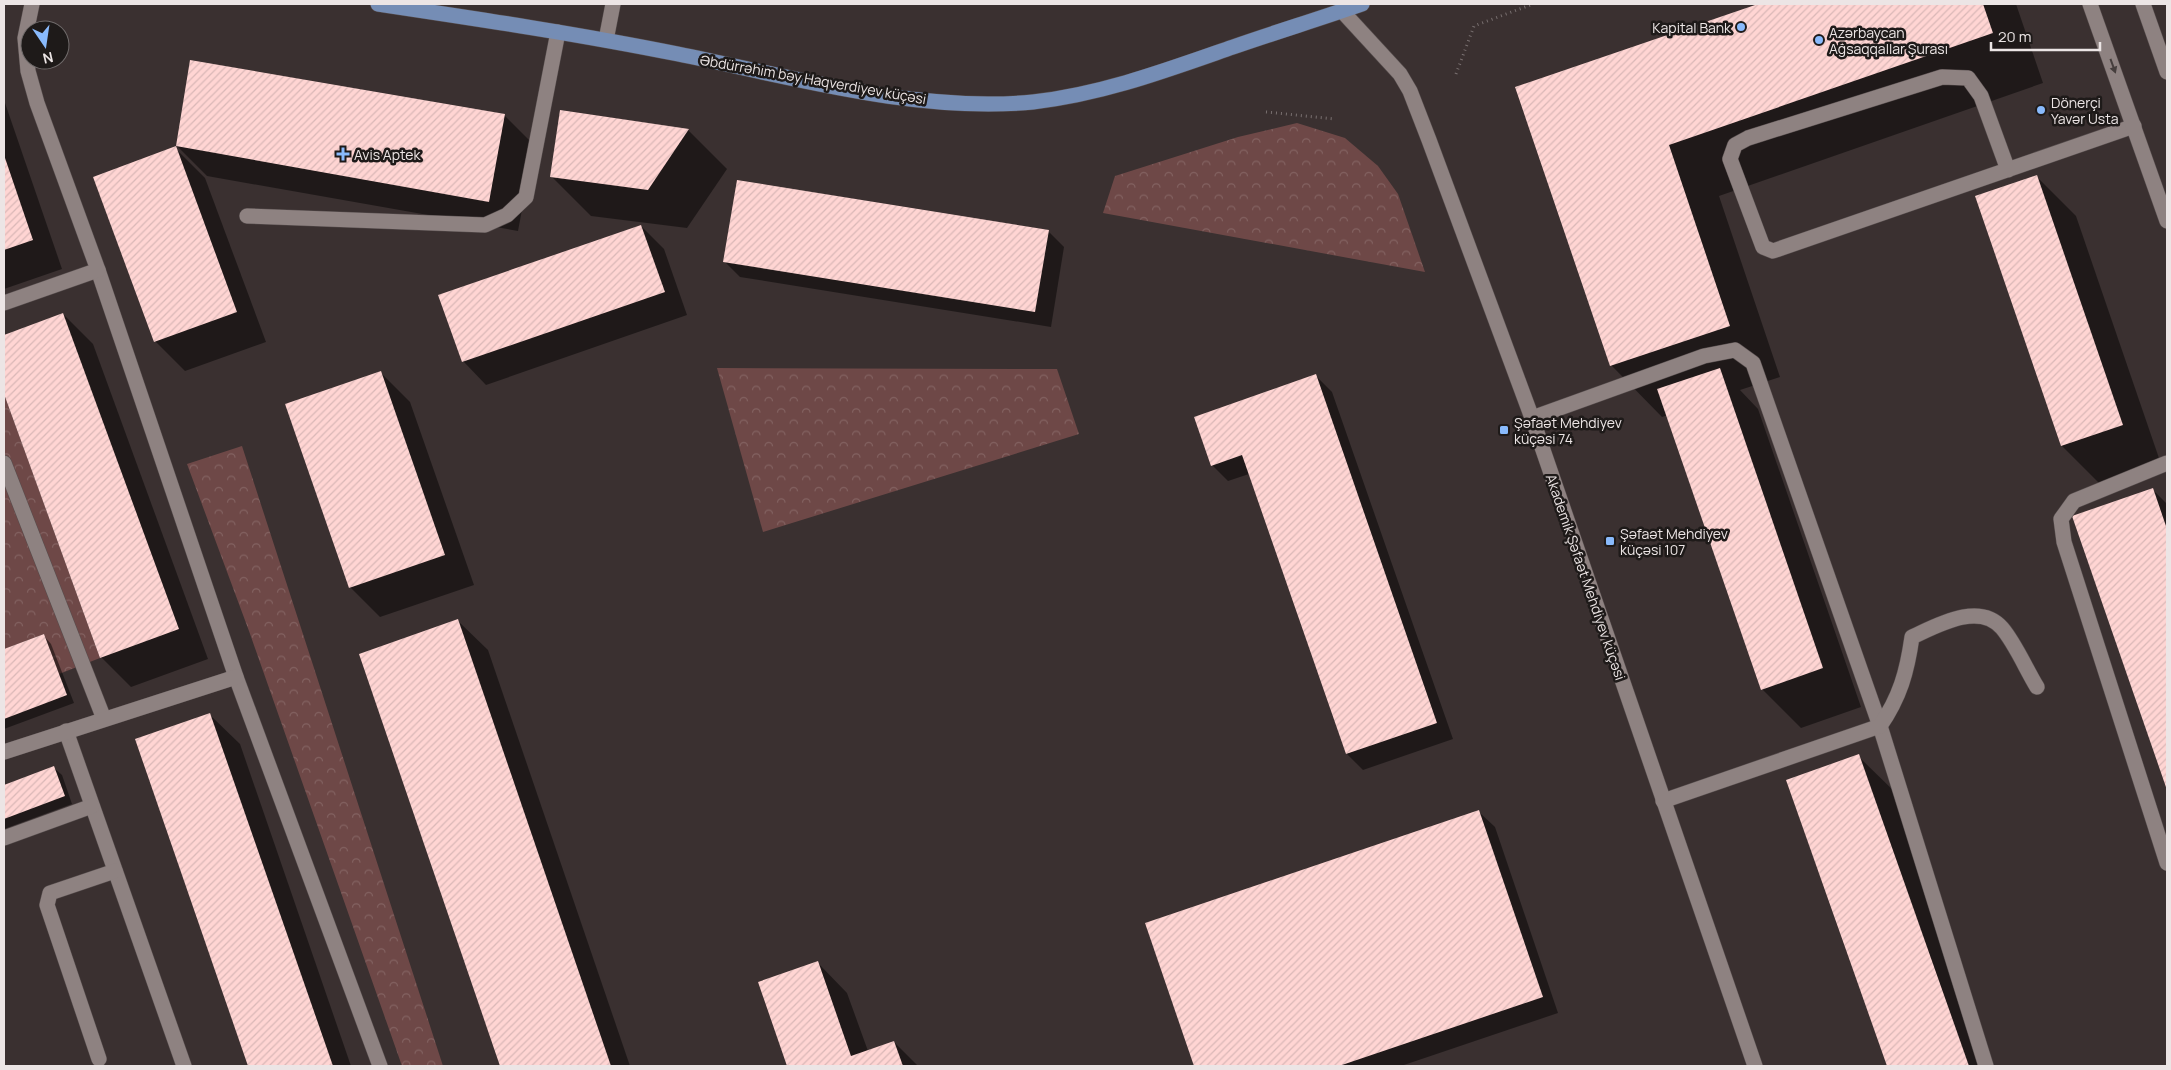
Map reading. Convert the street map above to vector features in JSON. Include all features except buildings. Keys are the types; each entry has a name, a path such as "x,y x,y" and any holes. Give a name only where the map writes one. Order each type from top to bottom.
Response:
{"main road":[{"path":"32,4 25,38 28,70 37,103 98,270 236,677 380,1066"},
{"name":"Əbdürrəhim bəy Haqverdiyev küçəsi","path":"378,4 606,40 857,90 912,99 966,103 1031,102 1087,94 1145,78 1362,4"},
{"path":"606,40 613,4"},
{"path":"2090,4 2167,221"},
{"path":"2143,4 2167,72"},
{"name":"Akademik Şəfaət Mehdiyev küçəsi","path":"1342,11 1391,62 1410,91 1532,418 1755,1066"},
{"path":"247,216 485,225 507,215 526,197 558,32"},
{"path":"2008,170 1981,96 1968,78 1959,77 1942,77 1748,138 1735,145 1730,159 1756,233 1763,247 1773,251 2008,170 2134,126"},
{"path":"4,303 98,270"},
{"path":"1532,418 1704,356 1734,350 1753,363 1880,726 1986,1066"},
{"path":"4,463 104,719"},
{"path":"2167,463 2074,501 2062,519 2064,542 2167,863"},
{"path":"1663,801 1880,726 1895,705 1907,668 1912,637 1959,618 1978,616 1992,620 2001,627 2037,687"},
{"path":"4,752 236,677"},
{"path":"66,731 184,1066"},
{"path":"4,838 92,806"},
{"path":"99,1059 47,905 50,893 115,871"}],"path":[{"path":"1456,74 1474,26 1533,4"},
{"path":"1266,112 1335,119"}],"green space":[{"path":"1297,123 1345,138 1378,166 1398,194 1425,272 1103,213 1115,176 1238,137"},
{"path":"717,368 1057,369 1079,434 763,532"},
{"path":"4,394 100,658 59,674 44,634 4,649"},
{"path":"242,446 443,1066 402,1066 249,631 187,464"}],"place":[{"name":"Kapital Bank","path":"1741,27"},
{"name":"Azərbaycan Ağsaqqallar Şurası","path":"1819,40"},
{"name":"Dönerçi Yavər Usta","path":"2041,110"},
{"name":"Avis Aptek","path":"343,154"},
{"name":"Şəfaət Mehdiyev küçəsi 74","path":"1504,430"},
{"name":"Şəfaət Mehdiyev küçəsi 107","path":"1610,541"}]}
